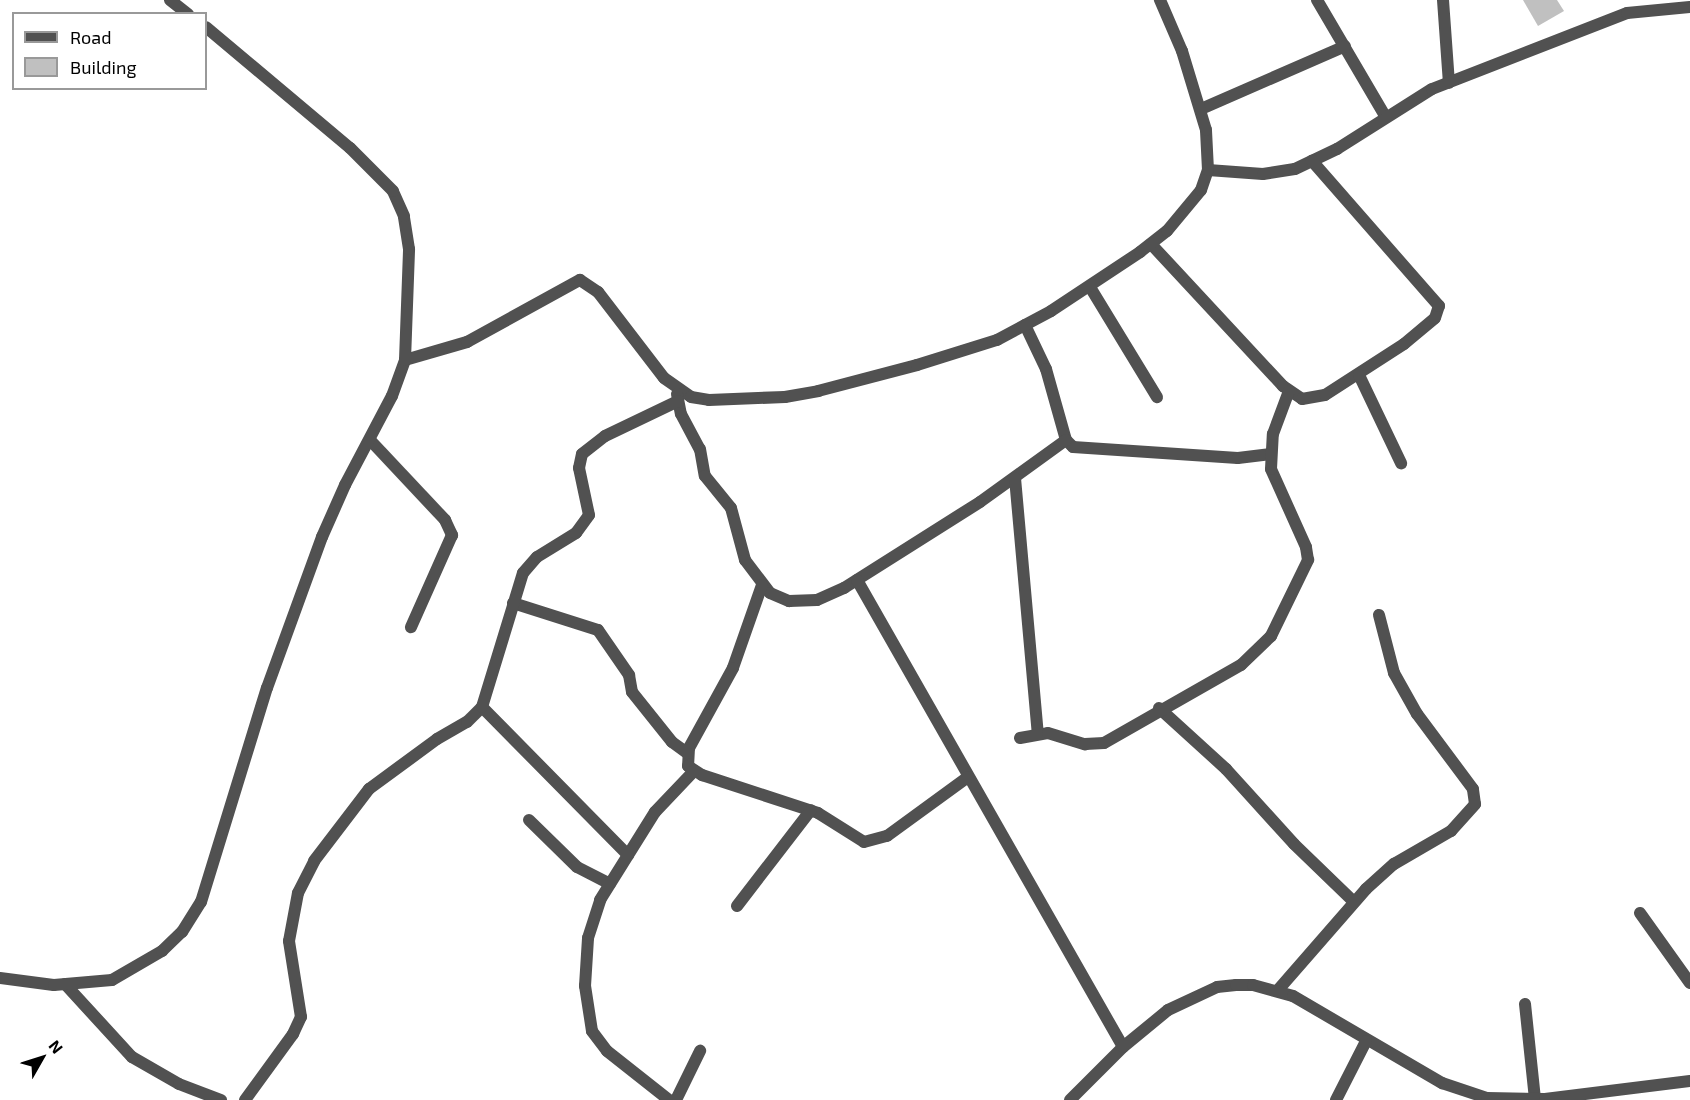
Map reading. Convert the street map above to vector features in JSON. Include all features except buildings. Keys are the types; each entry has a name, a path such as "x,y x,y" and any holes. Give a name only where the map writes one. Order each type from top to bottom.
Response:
{"street":[{"path":"170,0 185,12"},
{"path":"244,1100 293,1034 301,1017 289,941 298,894 314,861 369,789 436,739 466,722 482,707 513,603 530,564 576,533 586,520 589,502 579,462 587,448 678,395 709,400 785,397 917,365 996,340 1090,286 1151,244 1187,209 1201,190 1208,170 1209,151 1201,109 1182,51 1160,0"},
{"path":"1317,0 1385,116"},
{"path":"1443,0 1449,83"},
{"path":"1627,14 1629,0"},
{"path":"1208,170 1263,174 1295,169 1385,116 1449,83 1627,14 1690,7"},
{"path":"0,978 65,984 112,980 138,967 182,932 201,902 296,605 345,484 370,440 405,360 409,249 404,216 393,190 350,148 207,28"},
{"path":"1201,109 1346,46"},
{"path":"1151,244 1289,391 1302,399 1316,399 1359,375 1426,326 1439,306 1312,161"},
{"path":"405,360 467,342 580,280 598,292 678,395 700,449 705,476 729,503 740,549 762,585 779,599 802,602 830,596 857,580 1015,478 1066,440"},
{"path":"1090,286 1157,397"},
{"path":"1025,325 1055,394 1066,440 1078,448 1238,458 1269,454"},
{"path":"1359,375 1401,463"},
{"path":"1020,738 1038,734 1057,734 1095,745 1110,740 1160,708 1252,657 1271,636 1305,567 1306,547 1276,483 1269,454 1289,391"},
{"path":"370,440 446,520 452,535 411,627"},
{"path":"1015,478 1038,734"},
{"path":"857,580 1123,1047"},
{"path":"762,585 733,668 687,753 688,766 694,771 811,810 836,822 855,839 874,841 969,777"},
{"path":"513,603 598,630 629,675 632,692 672,742 687,753"},
{"path":"1278,990 1353,901 1394,864 1451,831 1475,804 1473,789 1417,714 1394,672 1379,615"},
{"path":"482,707 628,855"},
{"path":"1160,708 1220,763 1294,844 1353,901"},
{"path":"669,1100 607,1051 592,1031 585,986 588,938 610,884 628,855 664,800 694,771"},
{"path":"737,906 811,810"},
{"path":"529,820 577,867 610,884"},
{"path":"1640,913 1690,983"},
{"path":"65,984 132,1057 179,1084 221,1100"},
{"path":"1070,1100 1123,1047 1168,1010 1217,987 1253,985 1278,990 1322,1012 1455,1094 1487,1098 1535,1099 1690,1081"},
{"path":"1525,1004 1535,1099"},
{"path":"1336,1100 1366,1041"},
{"path":"676,1100 700,1051"}]}
